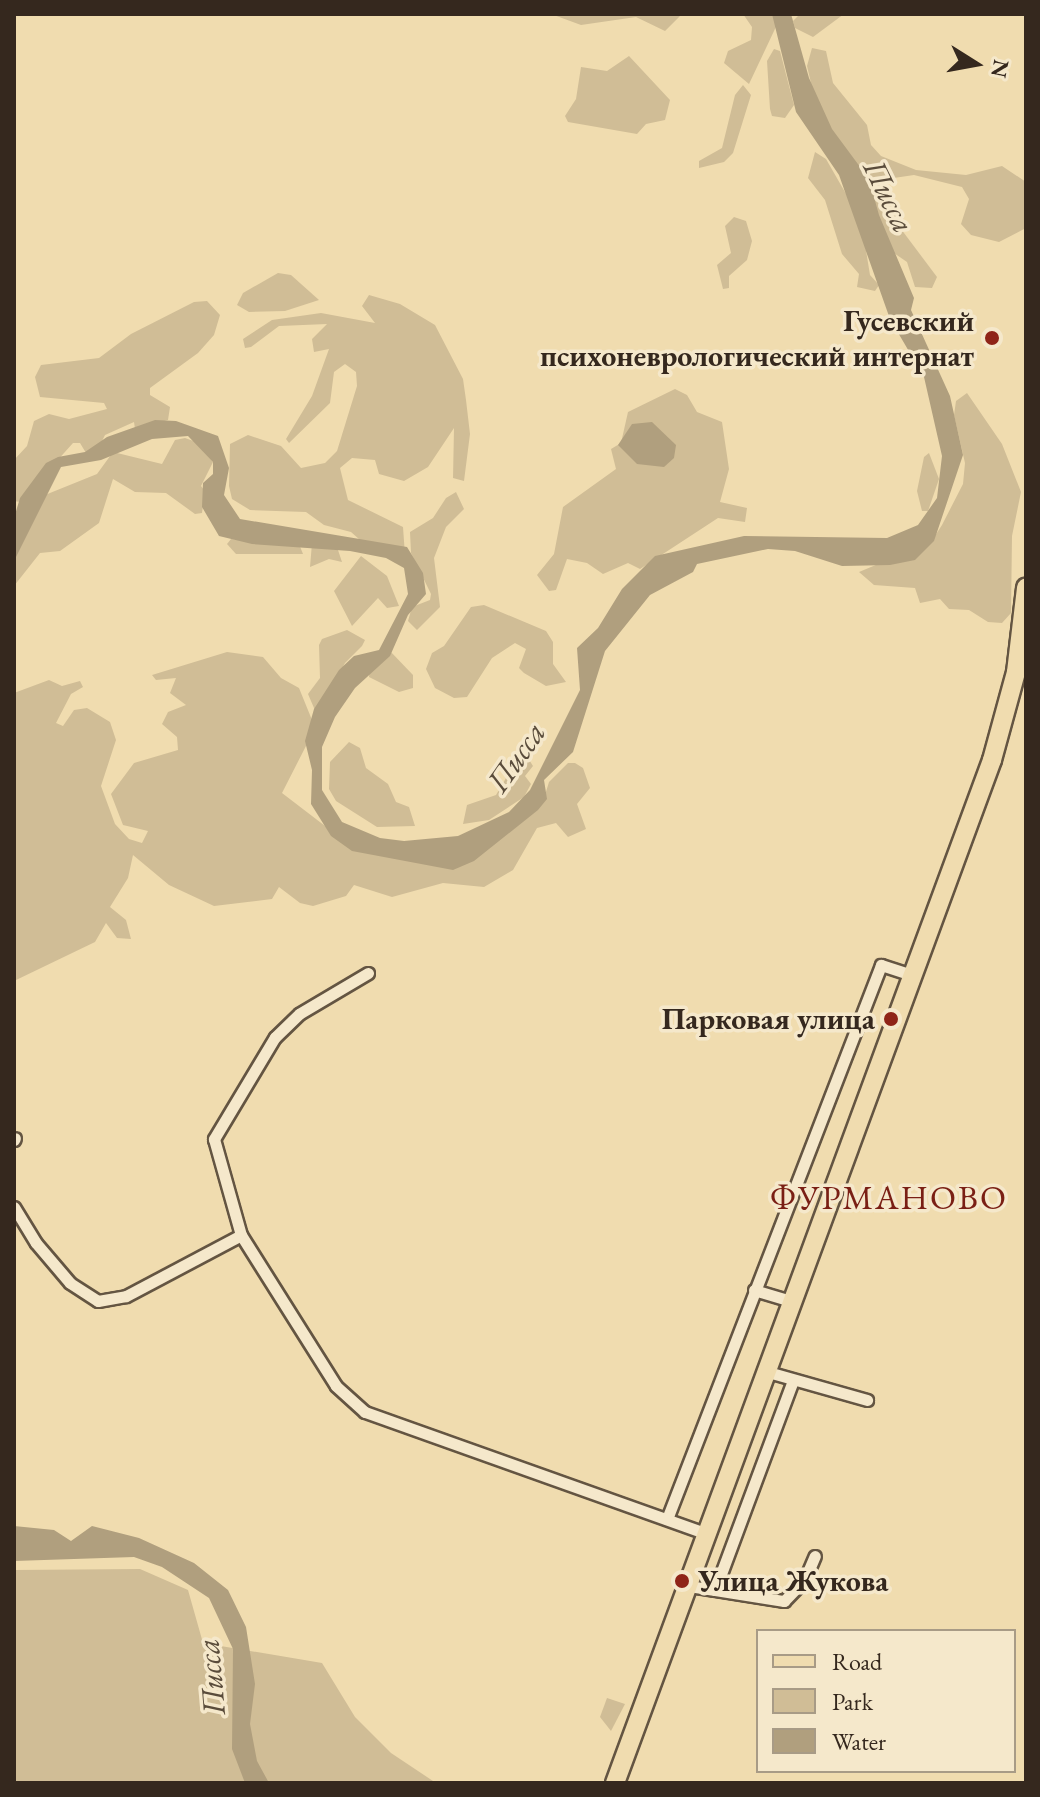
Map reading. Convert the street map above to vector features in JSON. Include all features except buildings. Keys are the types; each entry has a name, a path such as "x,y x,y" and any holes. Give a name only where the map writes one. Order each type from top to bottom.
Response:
{"main road":[{"path":"615,1783 1002,731 1026,588"}],"street":[{"path":"667,1519 881,965 914,976"},
{"path":"368,973 299,1014 275,1037 214,1139 241,1235 336,1386 365,1412 708,1534"},
{"path":"14,1207 70,1283 98,1301 126,1296 241,1235"},
{"path":"754,1290 794,1302"},
{"path":"768,1372 867,1400"},
{"path":"715,1590 793,1380"},
{"path":"689,1586 784,1601 805,1579 815,1556"}],"green space":[{"path":"551,14 709,14 680,16 665,31 636,17 581,25"},
{"path":"743,14 782,14 749,84 724,63 728,51 751,40 752,27"},
{"path":"800,14 844,14 813,37 795,28 793,21"},
{"path":"812,48 826,51 833,83 867,125 871,145 881,156 916,170 966,175 1002,166 1026,182 1026,228 999,242 971,235 961,224 969,199 962,187 914,175 887,179 884,185 898,208 901,229 937,277 932,288 915,287 907,262 891,251 815,100 807,66"},
{"path":"774,49 780,51 794,105 785,118 772,116 770,109 767,61"},
{"path":"629,56 670,100 665,120 646,124 637,134 568,122 565,116 576,99 581,67 607,71"},
{"path":"743,85 751,95 733,153 724,162 699,168 699,161 722,148 735,95"},
{"path":"815,152 826,159 861,220 870,275 879,285 875,291 857,287 859,274 842,254 825,200 808,178"},
{"path":"734,217 746,221 752,241 747,260 729,276 729,288 723,289 717,265 731,253 725,226"},
{"path":"278,273 291,275 319,300 285,311 249,312 237,305 243,293"},
{"path":"369,295 400,304 435,325 463,379 466,400 470,434 464,481 453,478 454,428 428,467 404,481 379,474 375,460 352,458 340,468 348,500 403,527 405,555 368,547 351,532 324,525 306,512 250,510 232,499 229,486 230,444 248,435 281,446 301,468 325,463 337,451 357,386 356,372 345,364 334,372 330,403 289,443 286,439 312,396 329,349 314,352 312,339 327,324 279,326 251,347 245,348 243,339 272,320 321,313 375,323 362,306"},
{"path":"207,301 220,315 214,335 198,353 150,388 150,395 170,407 168,420 135,429 134,422 105,435 99,447 86,453 80,443 73,443 20,502 14,501 14,460 27,446 34,421 49,414 69,419 107,409 104,403 40,397 35,377 41,365 99,358 131,334 194,302"},
{"path":"675,389 687,395 697,412 722,422 729,469 720,502 747,508 745,522 718,518 640,569 628,563 603,574 587,563 567,559 556,590 549,591 537,575 554,554 563,507 616,469 611,449 621,443 628,412"},
{"path":"967,393 1002,444 1021,492 1012,536 1011,613 1002,623 988,622 969,610 949,609 940,599 920,603 915,588 874,585 859,572 931,542 942,525 963,484 965,463 954,415 956,401"},
{"path":"185,438 199,443 213,462 201,486 205,491 202,513 195,514 166,493 135,492 113,479 99,523 60,551 40,553 14,586 14,557 45,495 97,474 113,452 162,464 175,440"},
{"path":"929,453 939,479 928,511 922,511 917,491 924,457"},
{"path":"456,492 464,509 446,527 434,558 440,607 417,630 408,621 412,607 430,600 431,594 411,553 410,532 433,518 446,498"},
{"path":"231,539 299,544 303,554 236,554 227,544"},
{"path":"312,543 338,550 342,562 329,559 310,567"},
{"path":"361,556 387,576 399,606 387,608 378,598 352,626 334,591"},
{"path":"484,605 546,631 553,642 553,664 566,682 546,686 524,673 519,668 526,649 515,643 492,658 467,697 454,698 435,688 426,669 432,653 444,646 471,607"},
{"path":"347,630 365,640 345,663 317,715 308,694 320,678 319,645 322,639"},
{"path":"389,650 413,675 413,688 399,692 369,677 370,657"},
{"path":"227,652 263,657 281,678 299,688 312,720 307,744 282,793 329,829 410,849 519,824 545,795 549,782 568,763 575,763 583,768 590,788 577,804 586,829 568,837 556,823 537,828 513,870 484,887 443,883 392,897 354,885 346,896 313,906 300,903 279,887 272,899 214,906 169,885 133,855 128,878 110,907 126,920 131,939 117,938 106,923 95,942 14,981 14,693 49,680 62,686 80,681 83,687 71,694 56,723 63,726 74,710 87,708 110,722 116,740 101,786 115,824 129,839 142,843 148,831 123,825 111,794 134,763 178,750 177,737 162,724 168,712 186,705 170,693 176,678 156,680 152,675"},
{"path":"349,742 360,748 366,768 388,784 396,802 409,807 415,826 377,827 336,801 329,789 330,762"},
{"path":"526,755 533,766 525,776 531,784 524,797 489,820 463,824 467,805 496,795 519,756"},
{"path":"140,1569 188,1590 203,1643 322,1663 355,1717 391,1753 436,1783 14,1783 14,1570"},
{"path":"607,1698 625,1704 611,1731 600,1717"}],"water":[{"path":"772,14 791,14 809,78 832,129 869,179 879,215 914,298 911,310 950,396 963,455 934,541 915,560 890,565 842,566 795,551 768,549 697,564 693,572 650,595 605,651 573,752 544,780 547,799 538,810 474,861 453,870 352,851 331,836 311,804 312,770 305,741 314,709 339,670 354,656 379,650 408,594 404,568 386,558 350,551 252,544 219,536 202,507 203,483 213,474 213,462 188,436 152,439 101,460 61,467 14,561 14,518 20,498 46,463 58,457 85,452 107,437 155,420 176,421 218,436 229,468 224,495 240,519 407,547 423,573 426,594 408,615 390,656 355,688 335,717 322,747 322,790 342,822 380,838 404,841 458,836 509,812 530,790 580,690 577,648 598,628 622,589 655,556 744,536 887,538 918,525 937,498 942,456 924,377 890,319 839,175 796,112"},
{"path":"652,422 676,445 674,458 664,467 637,464 618,445 632,424"},
{"path":"14,1526 54,1530 71,1541 92,1526 139,1538 194,1563 228,1590 246,1627 255,1684 250,1724 257,1761 269,1783 245,1783 232,1749 233,1649 209,1598 162,1567 134,1557 14,1561"}],"place":[{"name":"Гусевский психоневрологический интернат","path":"992,338"},
{"name":"Парковая улица","path":"891,1019"},
{"name":"Улица Жукова","path":"682,1581"}],"district":[{"name":"ФУРМАНОВО","path":"889,1198"}],"water label":[{"name":"Писса","path":"889,196"},
{"name":"Писса","path":"516,757"},
{"name":"Писса","path":"211,1677"}]}
